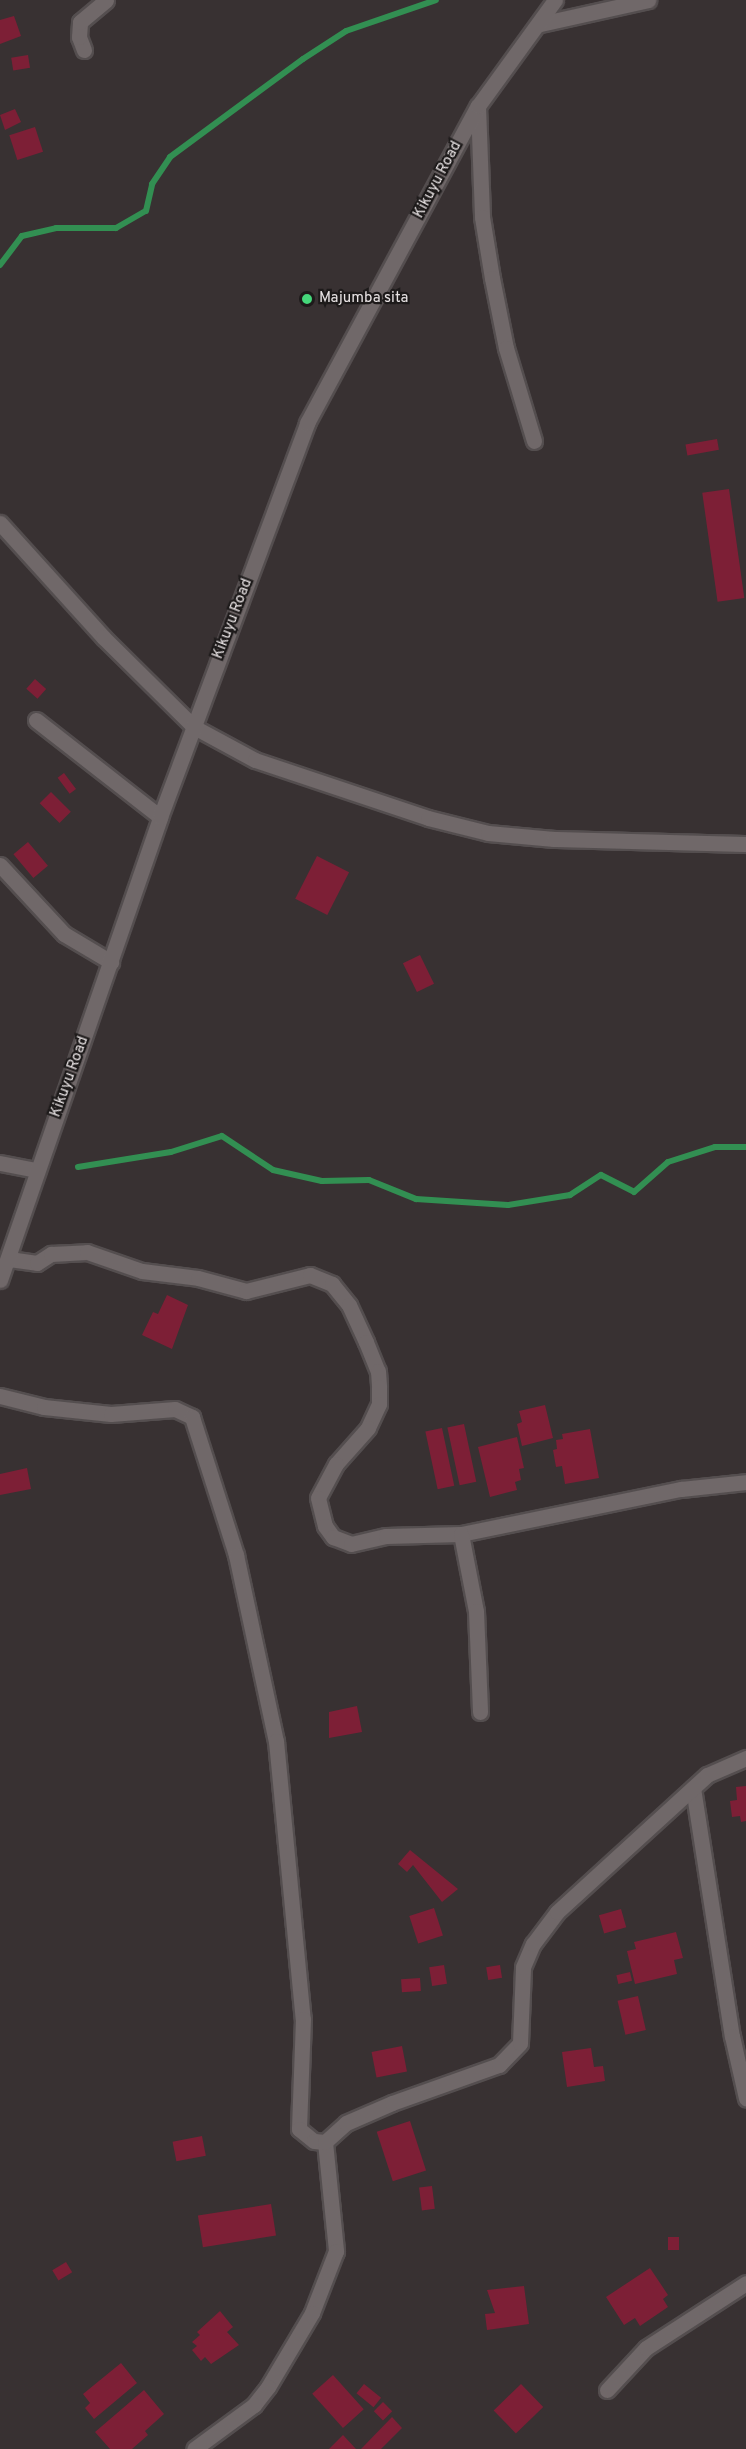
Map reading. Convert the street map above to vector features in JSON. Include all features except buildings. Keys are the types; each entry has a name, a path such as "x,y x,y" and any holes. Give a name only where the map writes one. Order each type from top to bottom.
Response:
{"street":[{"path":"84,50 79,37 80,22 106,0"},
{"name":"Kikuyu Road","path":"0,1280 160,817 307,423 478,106 540,24 555,0"},
{"path":"540,24 648,0"},
{"path":"478,106 482,217 492,278 506,348 534,441"},
{"path":"0,523 103,637 194,727 255,760 428,818 488,833 554,839 746,844"},
{"path":"36,720 160,817"},
{"path":"0,865 64,934 111,962"},
{"path":"0,1163 37,1170"},
{"path":"9,1259 37,1263 51,1254 87,1252 142,1271 198,1278 246,1291 310,1275 332,1284 349,1305 366,1341 379,1387 379,1404 368,1428 336,1464 318,1498 325,1526 333,1537 351,1544 386,1536 461,1534 681,1489 746,1482"},
{"path":"0,1396 44,1407 111,1414 148,1408 175,1409 192,1417 236,1555 276,1741 303,2019 299,2129 314,2141 325,2142 346,2123 392,2103 500,2066 520,2043 523,1967 533,1944 557,1912 707,1775 746,1758"},
{"path":"461,1534 476,1611 480,1712"},
{"path":"693,1788 732,2036 746,2098"},
{"path":"194,2449 254,2405 312,2313 336,2251 325,2142"},
{"path":"607,2390 646,2348 746,2283"}],"waterway":[{"path":"0,265 22,236 56,228 116,228 146,211 152,184 170,157 303,59 346,31 436,0"},
{"path":"78,1167 171,1152 222,1136 273,1170 322,1181 369,1180 416,1199 508,1205 570,1195 601,1175 634,1192 668,1162 715,1147 746,1147"}],"place":[{"name":"Majumba sita","path":"307,299"}]}
